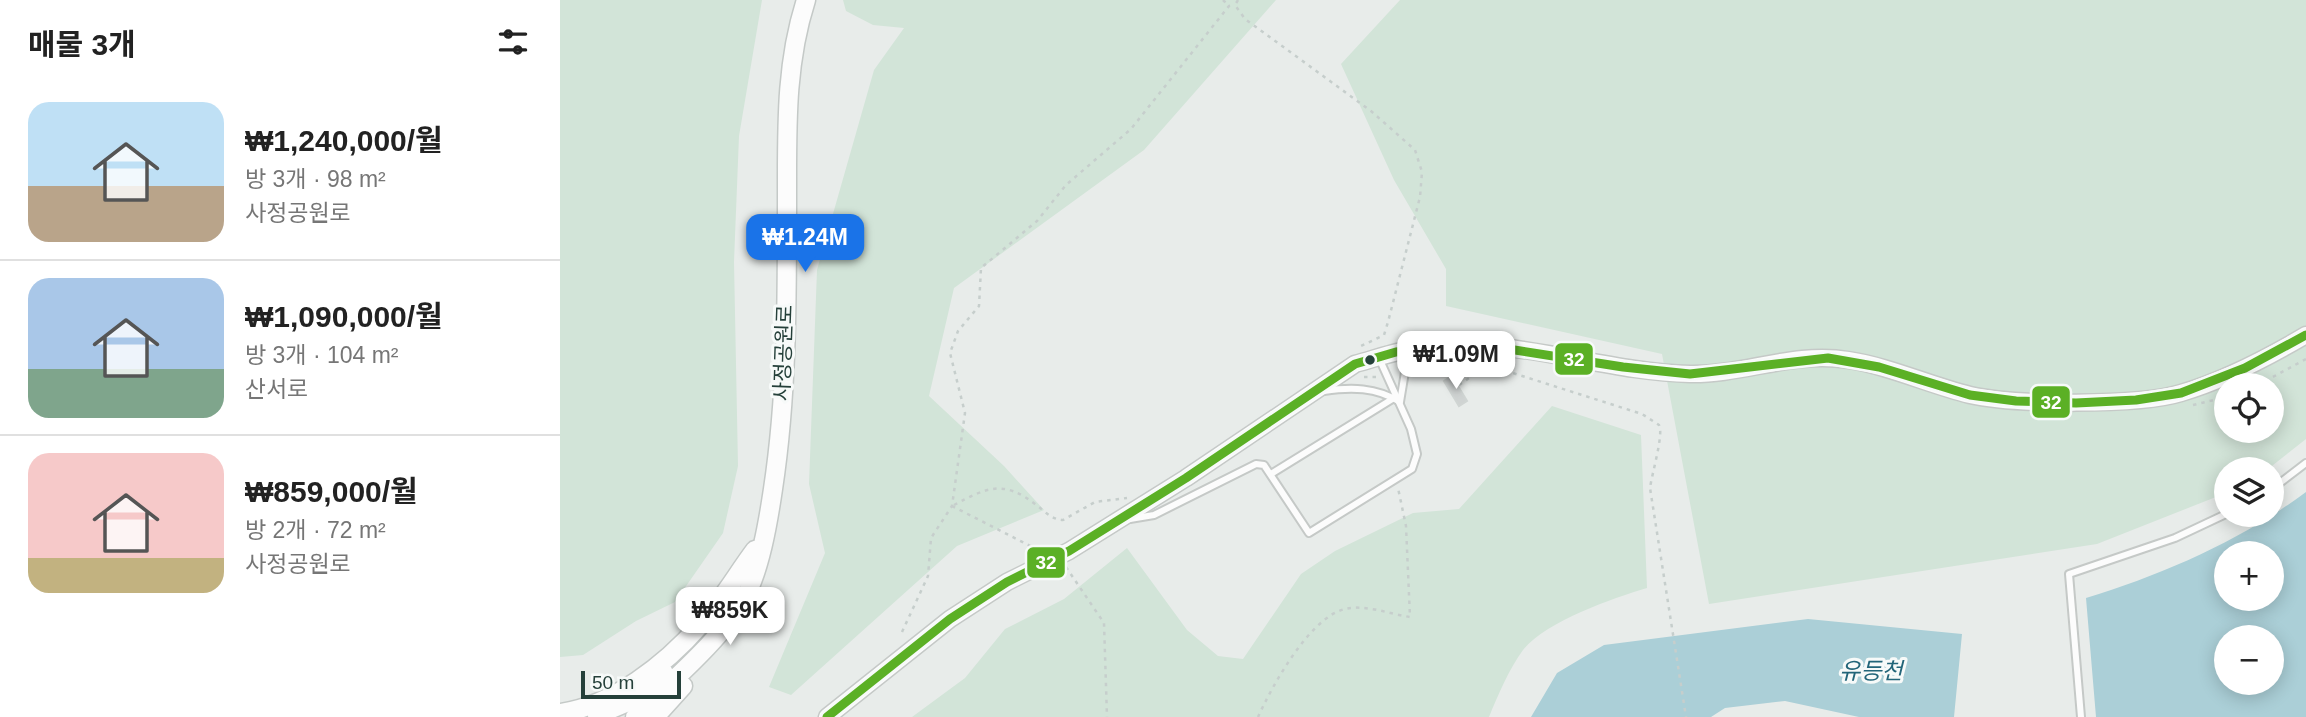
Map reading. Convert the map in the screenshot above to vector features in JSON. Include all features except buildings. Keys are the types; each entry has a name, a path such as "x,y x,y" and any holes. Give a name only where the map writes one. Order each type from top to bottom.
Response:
{"main road":[{"name":"사정공원로","path":"635,717 707,644 743,601 764,539 776,471 784,375 786,104 794,38 806,0"},
{"name":"사정공원로","path":"576,717 601,716 628,702 676,662 702,635 728,601 764,539"},
{"path":"560,713 594,704 618,692 657,665 701,624 764,539"},
{"path":"655,717 724,638 743,601"}],"street":[{"path":"827,717 950,619 1006,582 1054,559 1114,522 1355,364 1379,357 1422,347 1473,346 1521,350 1692,374 1785,359 1849,360 1972,396 2052,401 2131,400 2180,394 2263,361 2306,335"}],"lane":[{"path":"1271,474 1397,400 1406,366 1422,347"},
{"path":"1114,522 1154,515 1256,464 1264,466 1271,474 1309,533 1396,482 1412,470 1417,454 1379,357"},
{"path":"1316,392 1356,388 1397,400"},
{"path":"2284,480 2306,463"},
{"path":"2081,717 2068,573 2175,538 2214,520"}],"path":[{"path":"1223,0 1229,6"},
{"path":"902,632 928,576 932,538 952,506 965,413 950,353 958,331 979,306 981,268 1037,221 1066,185 1131,129 1229,6 1235,5 1238,0"},
{"path":"1235,5 1245,19 1371,111 1415,150 1422,172 1420,197 1384,335 1350,351"},
{"path":"1454,358 1475,357"},
{"path":"2280,373 2306,359"},
{"path":"1411,367 1442,361"},
{"path":"1460,361 1512,372 1536,382 1642,414 1659,425 1662,437 1654,455 1650,488 1686,717"},
{"path":"1459,385 1489,368"},
{"path":"1361,378 1376,377"},
{"path":"2187,406 2214,400"},
{"path":"1258,717 1308,636 1335,614 1348,608 1410,617 1406,526 1396,482"},
{"path":"952,506 984,489 997,487 1026,498 1055,520 1068,520 1094,502 1118,497 1147,501"},
{"path":"952,506 1054,559 1070,571 1104,623 1107,717"}],"green space":[{"path":"560,0 762,0 739,136 734,262 738,466 723,533 675,602 636,621 583,655 560,657"},
{"path":"843,0 1276,0 1144,150 954,288 929,396 1004,466 1044,510 957,546 791,695 769,687 825,553 809,484 817,270 874,70 904,28 873,25 846,11"},
{"path":"1400,0 2306,0 2306,439 2283,457 2214,457 2214,498 2097,544 1709,604 1662,354 1446,306 1446,269 1394,180 1341,64"},
{"path":"1552,406 1641,435 1647,588 1580,612 1533,640 1513,665 1489,717 912,717 965,678 1005,629 1064,599 1127,548 1187,630 1218,656 1243,659 1301,574 1335,551 1413,513 1459,509"}],"water":[{"path":"2306,492 2306,717 2096,717 2086,598 2172,567 2214,548 2214,611 2284,611 2284,541 2228,541 2253,527 2284,527 2284,508"},
{"name":"유등천","path":"1808,619 1962,634 1954,717 1859,717 1785,701 1725,708 1711,717 1531,717 1557,673 1604,645"}],"transit line":[{"name":"32","path":"827,717 950,619 1007,582 1069,551 1186,478 1355,364 1396,352 1456,345 1489,346 1623,367 1690,374 1828,358 1879,367 1970,395 2016,401 2076,403 2136,400 2181,393 2245,368 2306,335"}]}
